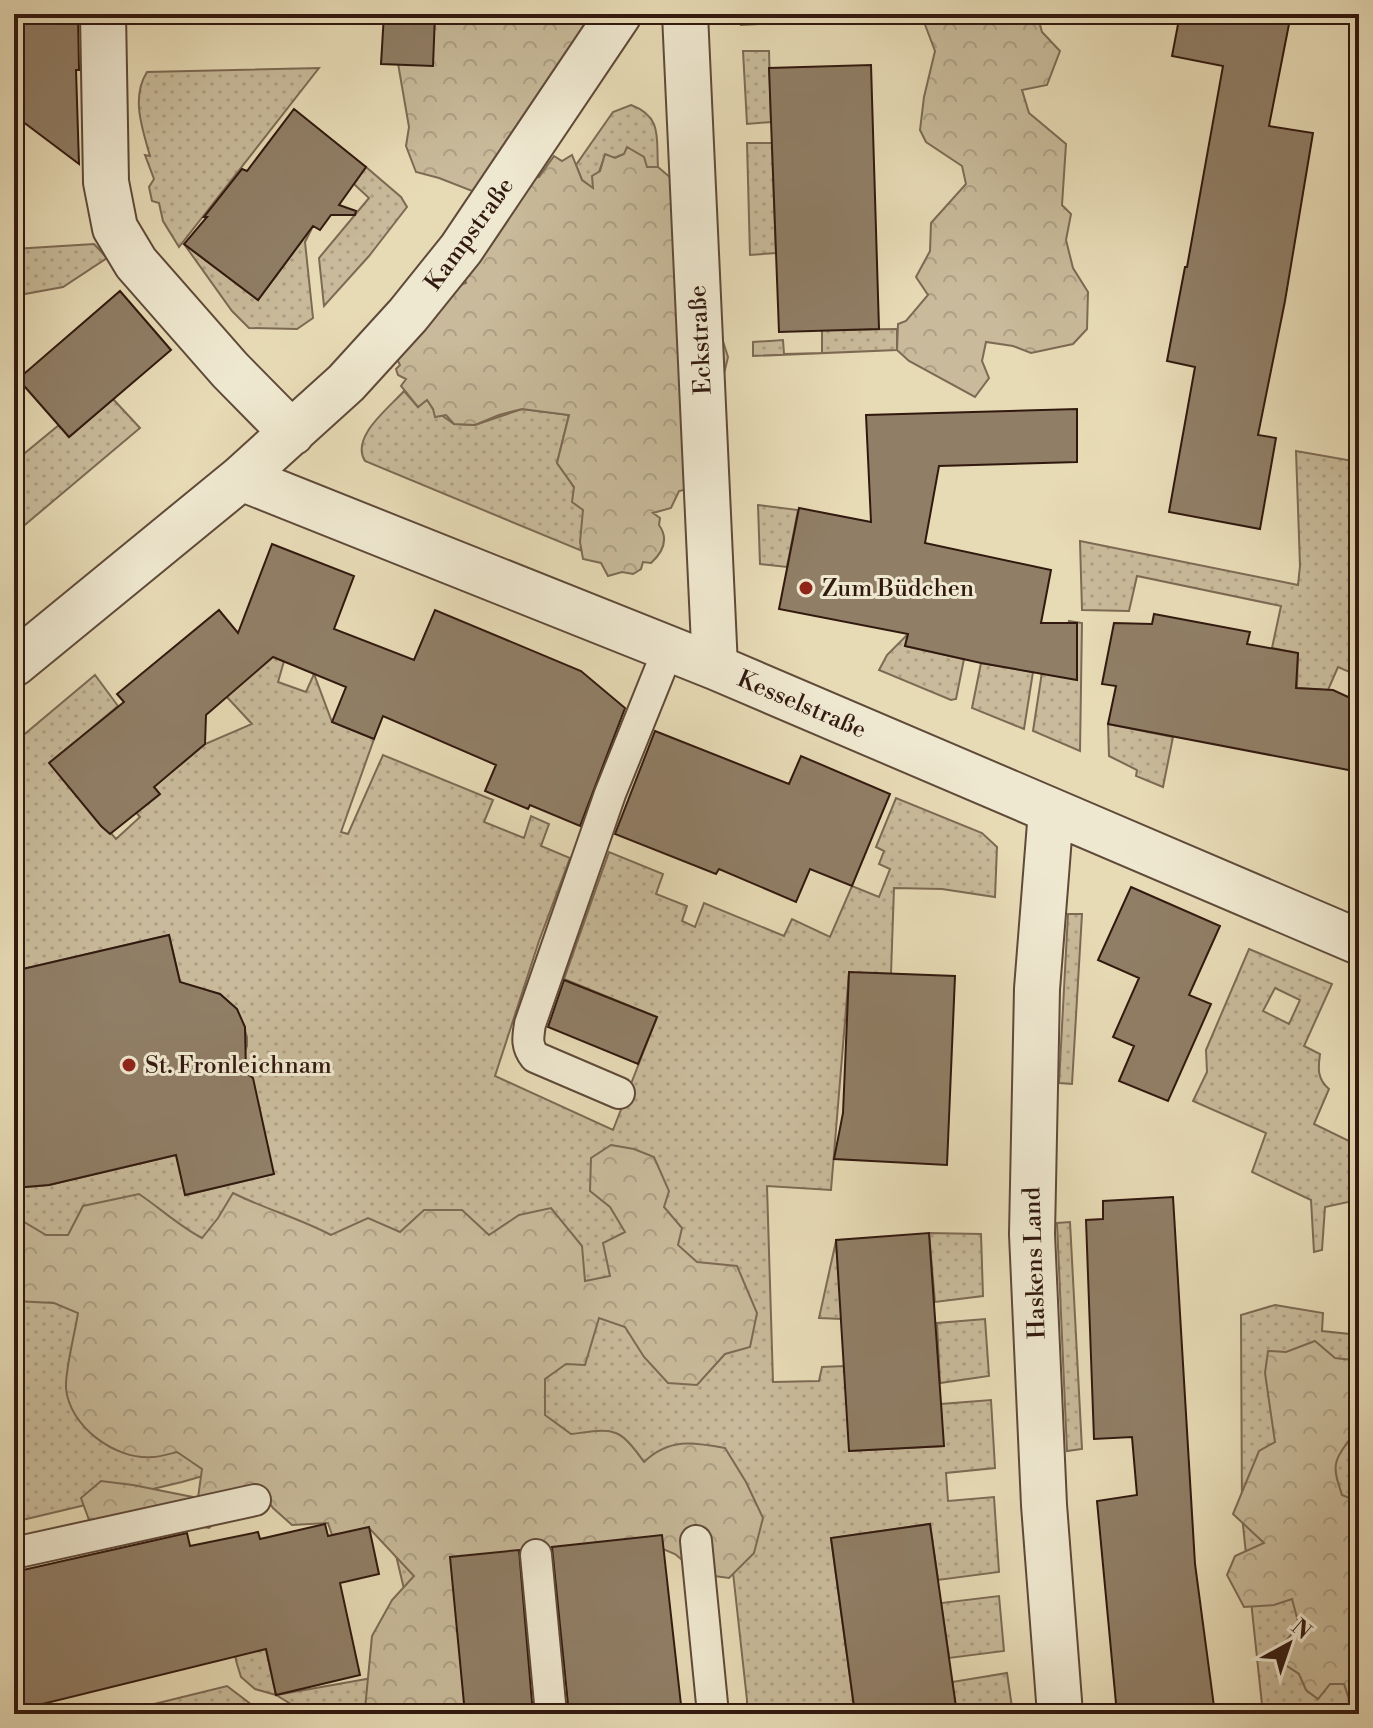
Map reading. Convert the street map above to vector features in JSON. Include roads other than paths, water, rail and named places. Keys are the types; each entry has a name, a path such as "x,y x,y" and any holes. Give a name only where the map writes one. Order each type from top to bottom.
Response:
{"street":[{"path":"103,14 106,182 115,228 136,263 230,370 292,433"},
{"name":"Kampstraße","path":"14,664 241,478 346,383 440,276 487,212 619,14"},
{"name":"Eckstraße","path":"685,14 715,667"},
{"name":"Kesselstraße","path":"241,478 715,667 1359,942"},
{"name":"Haskens Land","path":"1051,811 1037,989 1032,1234 1044,1505 1060,1714"}],"lane":[{"path":"619,1093 535,1057 529,1049 527,1038 591,846 668,650"},
{"path":"14,1553 255,1500"},
{"path":"696,1541 713,1714"},
{"path":"536,1555 551,1714"}],"place":[{"name":"Zum Büdchen","path":"806,588"},
{"name":"St. Fronleichnam","path":"129,1065"}]}
